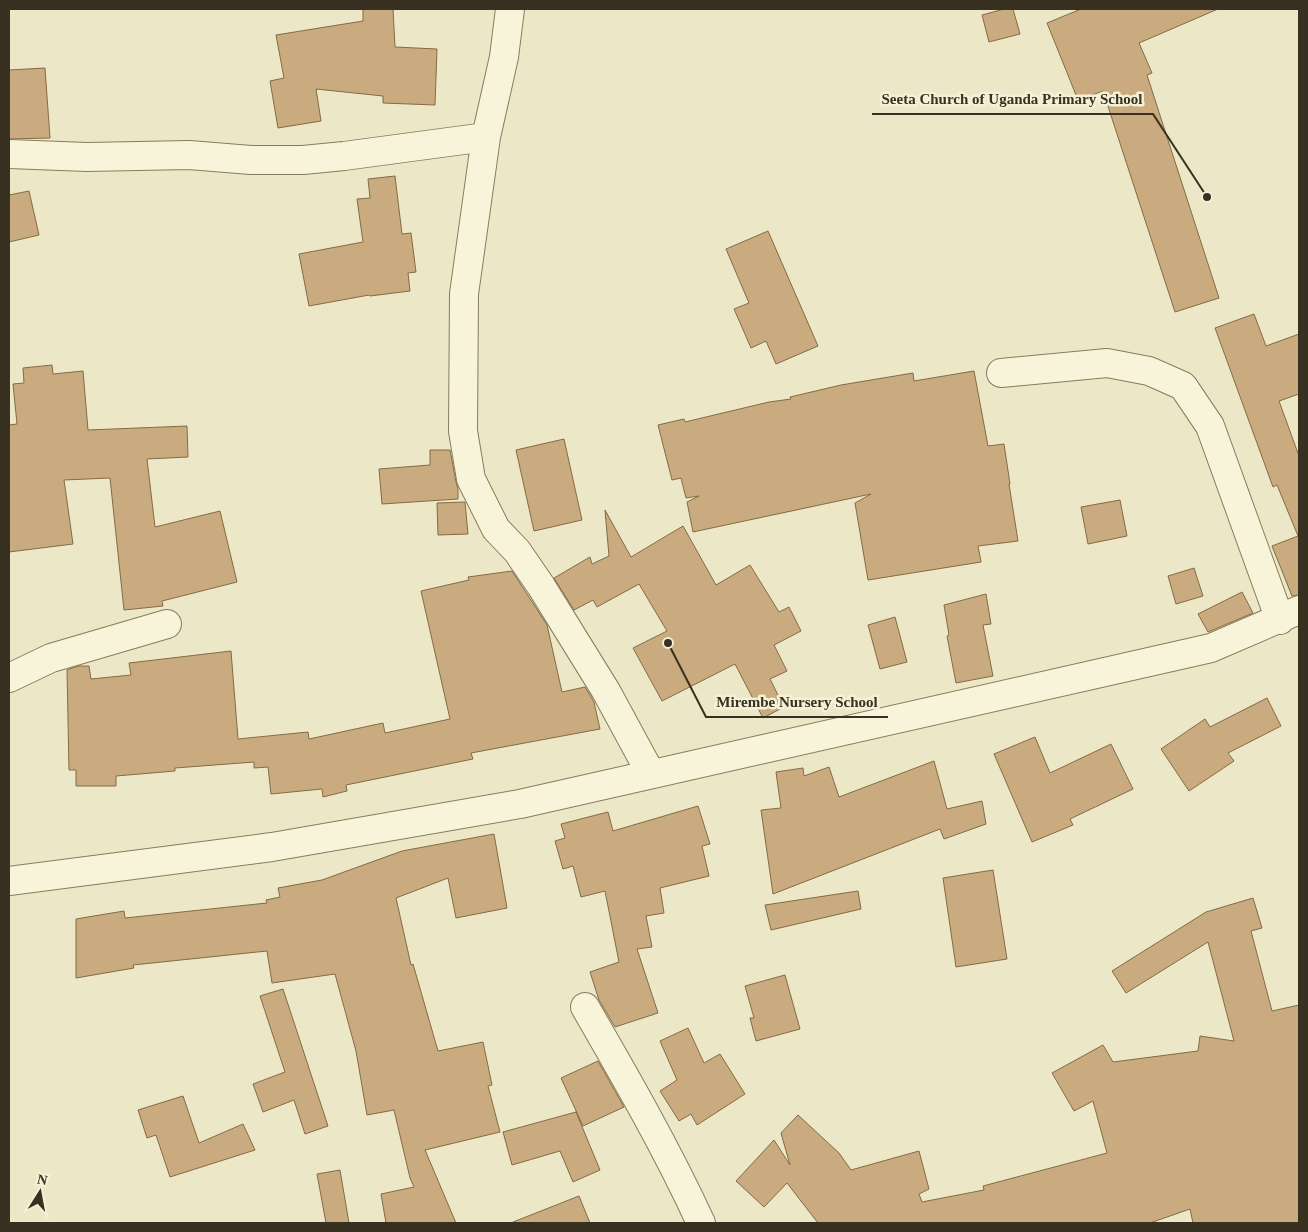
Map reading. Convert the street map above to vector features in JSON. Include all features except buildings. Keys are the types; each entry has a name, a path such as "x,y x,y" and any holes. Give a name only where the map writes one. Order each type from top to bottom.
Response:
{"street":[{"path":"510,9 504,57 486,137 464,294 463,430 471,479 496,529 517,551 541,586 606,691 652,774"},
{"path":"9,154 87,157 189,155 250,160 302,160 486,137"},
{"path":"9,881 272,847 520,804 1211,648 1290,615 1210,426 1183,386 1149,371 1107,363 1001,373"},
{"path":"9,678 51,658 167,624"},
{"path":"585,1007 636,1094 701,1223"}],"place":[{"name":"Seeta Church of Uganda Primary School","path":"1207,197"},
{"name":"Mirembe Nursery School","path":"668,643"}]}
